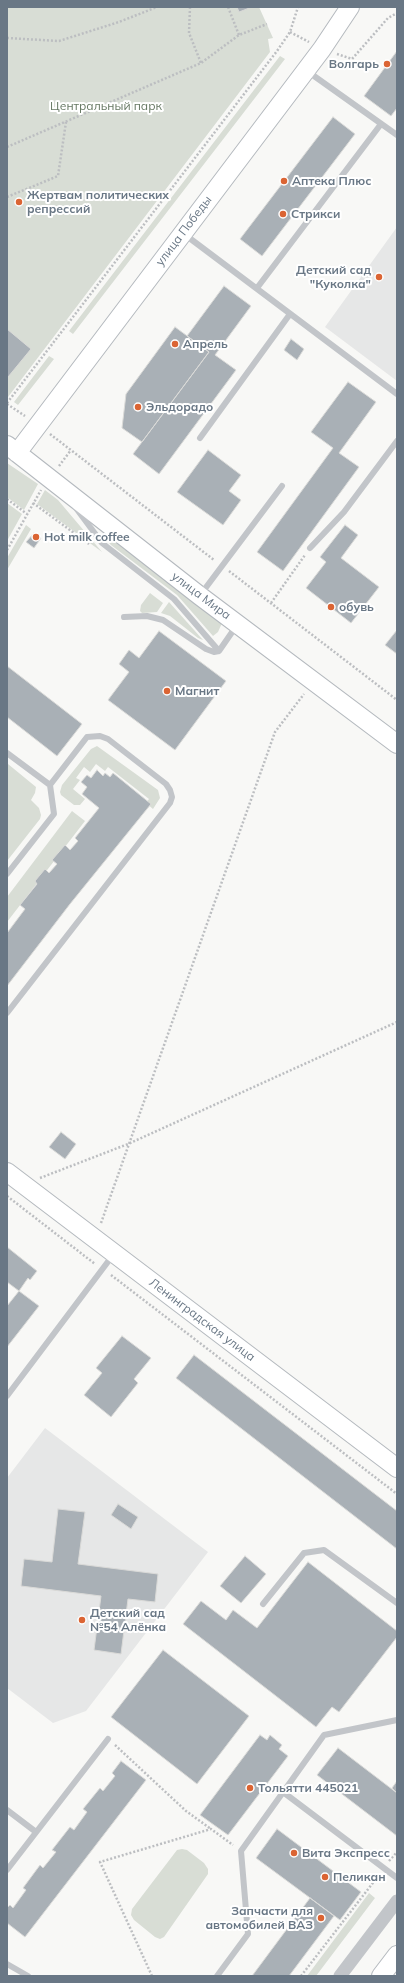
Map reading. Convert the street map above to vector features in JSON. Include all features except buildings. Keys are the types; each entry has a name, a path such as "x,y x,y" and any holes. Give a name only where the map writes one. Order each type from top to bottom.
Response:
{"main road":[{"name":"улица Победы","path":"12,449 38,425 306,70 350,7"},
{"name":"улица Мира","path":"12,449 200,596 397,744"},
{"name":"Ленинградская улица","path":"11,1177 96,1239 397,1468"},
{"path":"381,1976 397,1955"}],"street":[{"path":"340,1976 397,1901"}],"lane":[{"path":"306,70 397,135"},
{"path":"257,288 381,124"},
{"path":"183,233 397,394"},
{"path":"200,438 290,314"},
{"path":"310,548 344,512 397,441"},
{"path":"55,483 102,543 174,599 219,651"},
{"path":"200,596 282,486"},
{"path":"124,617 147,616 163,620 206,649 214,652 219,651 238,624"},
{"path":"7,1013 170,803 172,797 166,784 108,739 100,736 87,738 50,785"},
{"path":"7,753 50,785 54,814 7,874"},
{"path":"7,1396 114,1253"},
{"path":"263,1604 304,1553 324,1550 397,1603"},
{"path":"217,1976 248,1934 241,1851 324,1735 397,1720"},
{"path":"7,1870 108,1739"},
{"path":"283,1792 397,1878"},
{"path":"7,1810 36,1832"},
{"path":"7,1964 28,1976"}],"path":[{"path":"7,38 59,41 119,22 157,7"},
{"path":"190,7 189,33 201,63"},
{"path":"228,7 239,35"},
{"path":"298,7 290,32 277,52 7,404 71,450 397,700"},
{"path":"352,59 388,18 397,13"},
{"path":"7,147 201,63 239,35 267,24"},
{"path":"7,197 58,176 66,122"},
{"path":"7,550 39,492 55,483 71,450"},
{"path":"7,499 27,514"},
{"path":"271,603 310,548"},
{"path":"96,1239 128,1144 275,732 304,693"},
{"path":"37,1179 128,1144 397,1022"},
{"path":"7,1196 397,1494"},
{"path":"108,1739 186,1811 241,1851"},
{"path":"152,1976 100,1862 211,1829"},
{"path":"301,1976 397,1852"}],"shaded area":[{"name":"Детский сад \"Куколка\"","path":"397,227 397,381 325,327"},
{"name":"Детский сад №54 Алёнка","path":"45,1428 208,1552 86,1711 53,1723 7,1688 7,1478"}],"green space":[{"name":"Центральный парк","path":"7,7 259,7 273,38 268,39 270,52 8,397"},
{"path":"280,56 285,59 73,334 69,331"},
{"path":"49,356 54,359 18,405 14,402"},
{"path":"7,463 38,484 24,510 7,497"},
{"path":"45,490 58,500 102,552 37,504"},
{"path":"7,503 22,514 7,541"},
{"path":"26,525 31,529 7,570 7,558"},
{"path":"103,533 222,623 218,632 213,636 177,595 111,545 102,535"},
{"path":"150,593 163,603 157,612 142,613 140,611 141,605"},
{"path":"169,602 203,640 198,638 170,616 161,613"},
{"path":"97,746 158,790 160,798 153,809 146,803 149,799 108,767 105,771 96,764 90,772 84,767 76,778 80,780 73,789 85,799 80,805 74,805 61,795 60,792 62,785 91,749"},
{"path":"8,764 36,787 35,793 31,800 39,808 41,815 40,819 7,861"},
{"path":"72,811 85,821 7,922 7,897"},
{"path":"177,1850 187,1850 204,1863 208,1869 208,1874 164,1937 160,1939 155,1937 134,1920 131,1915 132,1909"},
{"path":"369,1893 375,1898 316,1976 307,1976"}],"place":[{"name":"Волгарь","path":"387,64"},
{"name":"Аптека Плюс","path":"284,181"},
{"name":"Жертвам политических репрессий","path":"19,202"},
{"name":"Стрикси","path":"283,214"},
{"name":"Детский сад \"Куколка\"","path":"379,277"},
{"name":"Апрель","path":"175,344"},
{"name":"Эльдорадо","path":"138,407"},
{"name":"Hot milk coffee","path":"36,537"},
{"name":"обувь","path":"331,607"},
{"name":"Магнит","path":"167,691"},
{"name":"Детский сад №54 Алёнка","path":"82,1620"},
{"name":"Тольятти 445021","path":"250,1788"},
{"name":"Вита Экспресс","path":"294,1853"},
{"name":"Пеликан","path":"325,1877"},
{"name":"Запчасти для автомобилей ВАЗ","path":"321,1918"}]}
